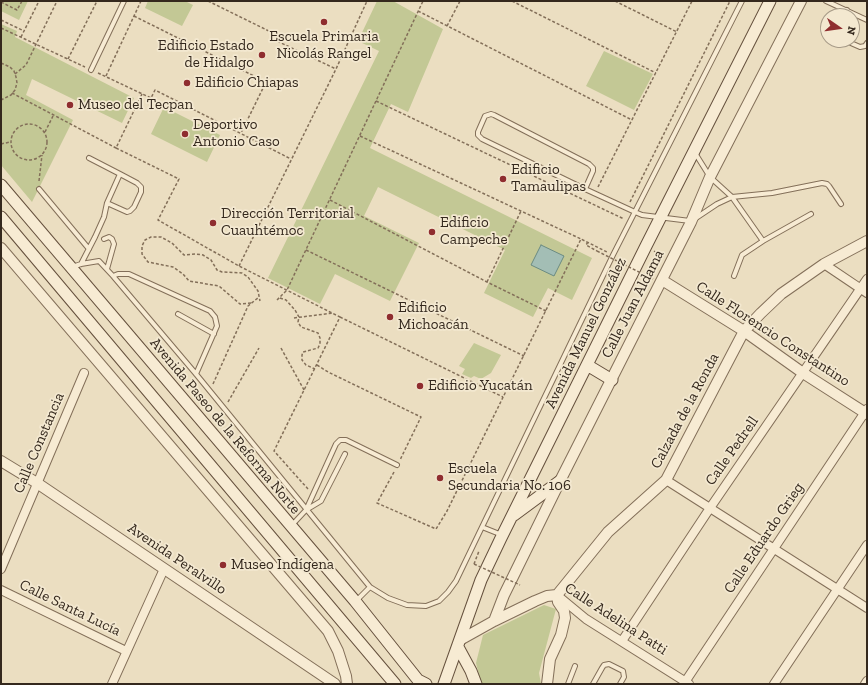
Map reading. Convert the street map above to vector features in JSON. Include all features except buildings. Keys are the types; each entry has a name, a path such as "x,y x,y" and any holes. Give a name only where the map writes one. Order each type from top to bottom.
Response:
{"main road":[{"name":"Avenida Manuel González","path":"444,684 481,580 502,536 770,1"},
{"name":"Avenida Paseo de la Reforma Norte","path":"1,185 76,266 291,527 355,601 418,680 426,684"},
{"path":"1,217 395,684"},
{"path":"587,365 612,380"},
{"path":"512,517 560,481"},
{"path":"459,644 476,684"}],"street":[{"name":"Calle Juan Aldama","path":"494,621 504,595 612,380 657,280 691,222 710,177 801,1"},
{"name":"Calzada de la Ronda","path":"556,595 608,532 666,480 744,331 781,294 824,264 867,240"},
{"path":"1,248 328,630 338,652 346,676 347,684"},
{"path":"824,264 864,291"},
{"name":"Calle Pedrell","path":"622,641 710,508 803,373 864,291 867,279"},
{"name":"Calle Florencio Constantino","path":"657,280 744,331 803,373 866,412"},
{"name":"Calle Constancia","path":"1,569 84,373"},
{"name":"Calle Eduardo Grieg","path":"687,683 773,549 866,412"},
{"name":"Avenida Peralvillo","path":"1,461 37,483 335,684"},
{"path":"666,480 867,608"},
{"path":"774,684 867,545"},
{"path":"112,684 164,569"},
{"name":"Calle Santa Lucía","path":"1,590 126,651"},
{"path":"547,684 550,659 561,635 565,618 564,611 558,602 556,595"},
{"name":"Calle Adelina Patti","path":"459,644 494,621 542,598 556,595 586,619 687,683"}],"lane":[{"path":"91,70 124,1"},
{"path":"76,266 98,261 114,276 370,587 388,598 408,605 426,606 439,601 456,581 613,255 742,1"},
{"path":"826,1 842,8"},
{"path":"585,189 593,171 590,164 494,115 488,114 485,116 478,132 478,135 482,139 585,189 642,215 691,222 716,204 732,197 772,193 824,183 829,186 841,204"},
{"path":"694,151 710,177 732,197 763,241"},
{"path":"89,158 140,185 141,190 132,210 127,212 107,203"},
{"path":"76,266 89,249 104,217 107,203 120,174"},
{"path":"39,189 89,249"},
{"path":"734,276 742,255 810,214"},
{"path":"104,239 109,237 112,239 114,244 107,269"},
{"path":"114,276 118,274 129,274 210,311 217,321 214,334 196,374"},
{"path":"178,314 214,334"},
{"path":"306,510 336,444 340,440 346,440 398,465"},
{"path":"291,527 306,510 321,501 345,454"},
{"path":"482,527 502,536"},
{"path":"355,601 370,587"},
{"path":"593,684 604,665 609,664 623,671 624,677 620,684"},
{"path":"568,684 575,666"}],"path":[{"path":"1,2 18,10 21,1"},
{"path":"21,37 39,1"},
{"path":"15,74 26,65 57,1"},
{"path":"68,59 97,1"},
{"path":"106,76 141,1"},
{"path":"208,1 279,36 277,41 336,69"},
{"path":"239,266 336,69 367,1"},
{"path":"277,300 287,290 423,1"},
{"path":"448,26 460,1"},
{"path":"512,1 656,73"},
{"path":"615,1 677,32"},
{"path":"598,187 692,1"},
{"path":"629,204 730,1"},
{"path":"418,11 632,120"},
{"path":"134,16 266,82 240,133"},
{"path":"1,20 24,31"},
{"path":"1,28 151,98 155,90 291,159"},
{"path":"1,63 10,67 15,74 17,84 12,93 1,100"},
{"path":"12,93 116,148 179,179 158,220 239,266 504,397"},
{"path":"116,148 142,94"},
{"path":"376,101 630,222"},
{"path":"45,132 54,116"},
{"path":"24,124 36,124 45,132 48,144 42,155 37,159 31,161 24,160 14,153 10,142 14,131 24,124"},
{"path":"359,136 613,255"},
{"path":"1,144 10,142"},
{"path":"39,189 42,155"},
{"path":"330,200 546,311"},
{"path":"487,282 521,211"},
{"path":"251,303 240,304 218,286 189,281 173,266 148,262 142,254 142,246 145,240 151,237 161,237 172,243 184,255 203,255 211,260 217,270 222,272 242,273 252,282 258,291 260,301"},
{"path":"317,365 328,372 421,417 398,465 377,503 436,529 447,511 504,397 581,239"},
{"path":"588,242 586,245 657,280"},
{"path":"306,250 524,356"},
{"path":"210,391 248,306 259,296"},
{"path":"279,298 286,300 295,310 299,317 298,322 301,327 318,333 320,338 318,348 303,352 302,355 302,360 306,365 315,369"},
{"path":"294,318 333,313"},
{"path":"313,494 274,451 340,317"},
{"path":"224,409 259,348"},
{"path":"280,348 304,390"},
{"path":"480,547 474,564 520,585"}],"green space":[{"path":"1,1 28,1 19,20 1,11"},
{"path":"148,1 185,1 193,5 182,26 145,8"},
{"path":"377,1 393,1 443,29 408,112 391,104 370,148 592,258 572,300 548,288 533,317 484,293 505,250 378,187 364,216 419,243 390,301 335,274 320,304 268,278 379,51 358,41"},
{"path":"1,24 17,31 15,37 134,98 122,123 32,79 26,95 73,120 32,202 1,165"},
{"path":"604,51 653,74 634,110 586,86"},
{"name":"Deportivo Antonio Caso","path":"164,107 220,135 207,162 151,134"},
{"path":"474,343 501,355 491,373 481,379 474,376 471,378 462,374 465,369 459,366"},
{"path":"544,605 556,609 539,673 541,684 481,684 476,663 483,635"}],"water":[{"path":"541,245 564,256 554,276 531,265"}],"place":[{"name":"Escuela Primaria Nicolás Rangel","path":"324,22"},
{"name":"Edificio Estado de Hidalgo","path":"262,55"},
{"name":"Edificio Chiapas","path":"187,83"},
{"name":"Museo del Tecpan","path":"70,105"},
{"name":"Deportivo Antonio Caso","path":"185,134"},
{"name":"Edificio Tamaulipas","path":"503,179"},
{"name":"Dirección Territorial Cuauhtémoc","path":"213,223"},
{"name":"Edificio Campeche","path":"432,232"},
{"name":"Edificio Michoacán","path":"390,317"},
{"name":"Edificio Yucatán","path":"420,386"},
{"name":"Escuela Secundaria No. 106","path":"440,478"},
{"name":"Museo Indígena","path":"223,565"}]}
